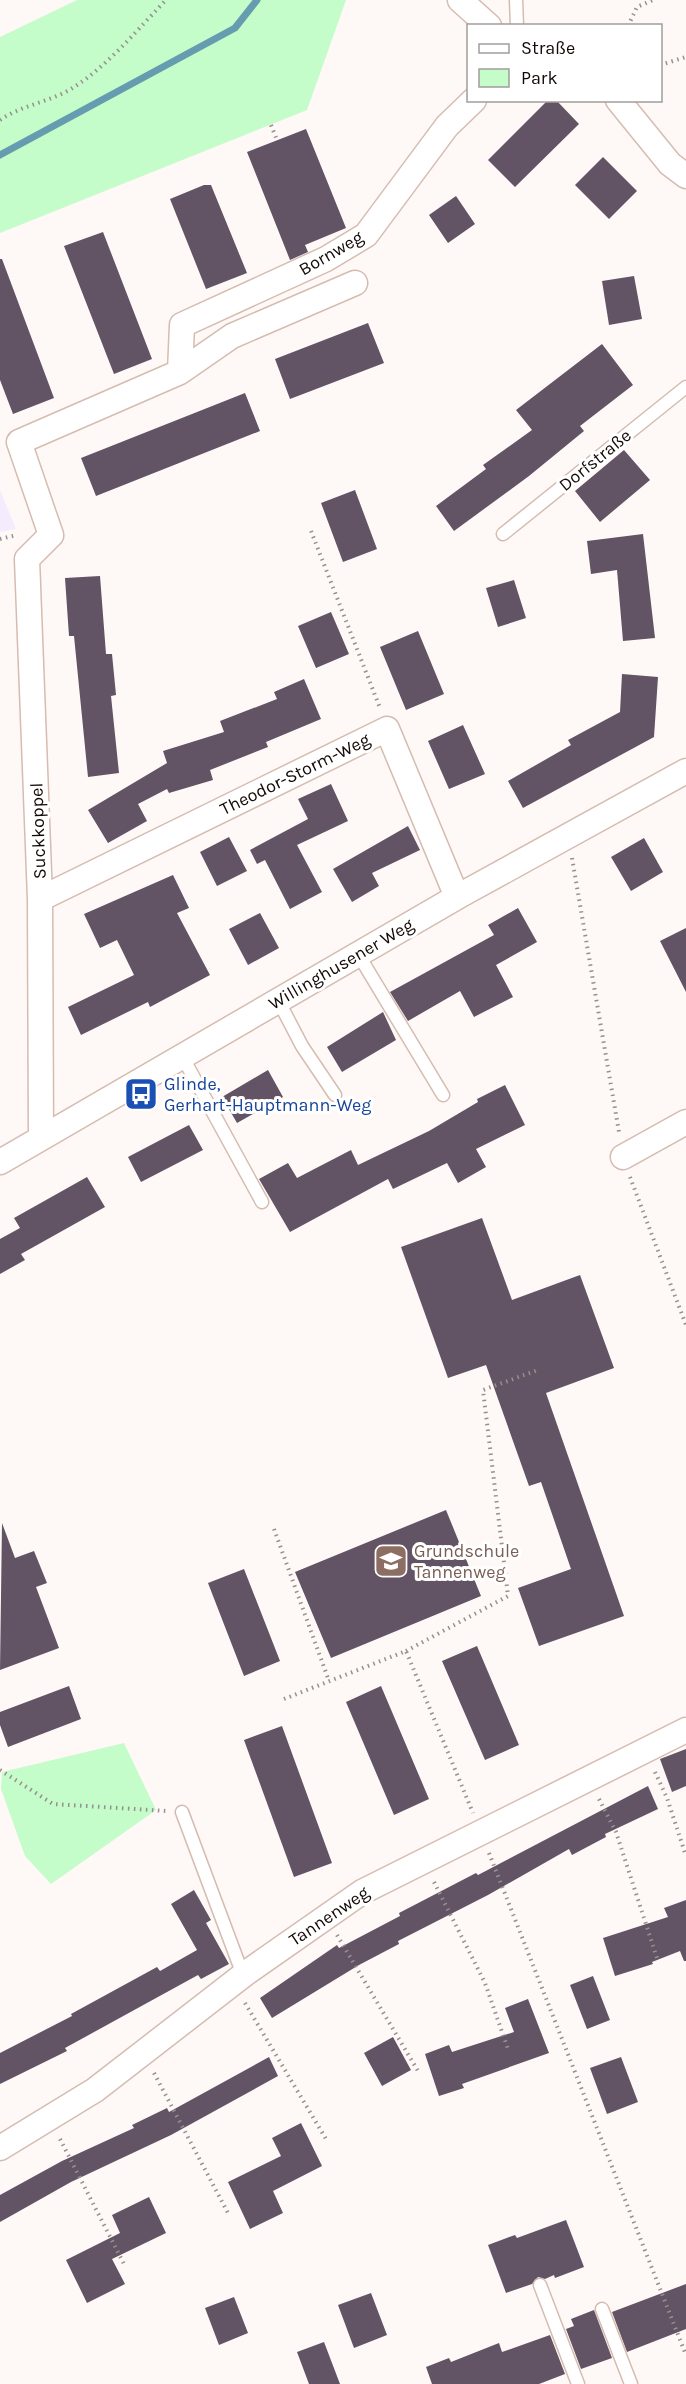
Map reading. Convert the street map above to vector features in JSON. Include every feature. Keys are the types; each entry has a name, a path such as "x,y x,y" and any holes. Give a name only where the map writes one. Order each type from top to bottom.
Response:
{"street":[{"path":"460,0 487,24"},
{"name":"Bornweg","path":"180,372 182,325 326,260 366,235 447,126 472,102"},
{"path":"620,102 681,166"},
{"name":"Bornweg","path":"51,535 19,442 180,372 232,336 355,283"},
{"path":"227,304 232,336"},
{"name":"Suckkoppel","path":"41,1137 40,899 27,559 51,535"},
{"name":"Theodor-Storm-Weg","path":"40,899 387,729 457,897"},
{"name":"Willinghusener Weg","path":"0,1162 457,897 686,771"},
{"path":"623,1156 686,1122"},
{"name":"Tannenweg","path":"0,2148 95,2090 238,1979 362,1892 686,1730"}],"lane":[{"path":"516,0 517,24"},
{"name":"Dorfstraße","path":"503,534 686,387"},
{"path":"358,954 443,1095"},
{"path":"278,1000 302,1046 335,1095"},
{"path":"182,1056 262,1202"},
{"path":"182,1812 238,1979"},
{"path":"540,2285 578,2384"},
{"path":"602,2309 632,2384"}],"path":[{"path":"0,120 15,110 71,89 108,59 166,0"},
{"path":"629,24 638,7 653,0"},
{"path":"662,64 686,57"},
{"path":"272,125 277,140"},
{"path":"311,531 387,729"},
{"path":"577,884 623,1156 686,1325"},
{"path":"284,1699 406,1651 508,1596 483,1390 538,1370"},
{"path":"274,1529 329,1681"},
{"path":"406,1651 481,1832 686,2355"},
{"path":"645,1751 667,1798 686,1856"},
{"path":"0,1770 53,1804 182,1812"},
{"path":"589,1779 616,1832 657,1958"},
{"path":"423,1861 485,1983 508,2049"},
{"path":"326,1917 418,2071"},
{"path":"238,1979 326,2139"},
{"path":"143,2053 228,2213"},
{"path":"50,2118 124,2264"}],"shaded area":[{"path":"0,490 16,529 0,532"}],"green space":[{"path":"77,0 346,0 307,110 0,233 0,37"},
{"path":"124,1743 156,1810 51,1884 25,1856 1,1789 2,1772"}],"building":[{"path":"546,102 558,102 579,124 515,187 488,160"},
{"path":"306,129 346,228 305,245 308,252 290,260 247,152"},
{"path":"603,157 637,191 609,219 575,185"},
{"path":"204,185 211,185 247,273 206,289 170,199"},
{"path":"456,196 475,224 448,243 429,215"},
{"path":"103,232 152,359 114,374 64,246"},
{"path":"0,259 2,259 54,398 13,414 0,380"},
{"path":"634,276 642,319 609,325 602,281"},
{"path":"368,323 384,363 290,399 275,359"},
{"path":"602,344 633,385 580,426 584,431 529,476 454,531 436,506 486,469 483,465 532,430 516,410"},
{"path":"245,393 260,431 96,496 81,458"},
{"path":"624,450 650,480 600,522 575,491"},
{"path":"355,490 377,549 343,562 321,503"},
{"path":"643,534 655,638 623,641 617,570 591,574 587,541"},
{"path":"100,576 106,654 112,654 116,695 111,696 119,773 88,777 74,636 69,636 65,578"},
{"path":"514,580 526,618 498,627 486,588"},
{"path":"331,612 349,654 316,668 298,626"},
{"path":"418,631 444,694 406,710 380,647"},
{"path":"622,674 658,677 654,737 523,808 508,781 571,745 568,740 620,712"},
{"path":"304,679 321,719 266,742 268,747 210,770 213,780 169,793 167,789 138,804 147,821 108,843 88,810 167,763 163,751 224,732 220,721 277,699 274,692"},
{"path":"463,725 485,774 449,789 428,741"},
{"path":"331,784 348,821 297,845 322,892 290,909 265,860 257,864 250,850 308,819 298,799"},
{"path":"408,826 420,850 372,873 379,886 352,902 333,869"},
{"path":"229,837 247,871 217,886 200,852"},
{"path":"644,838 663,872 631,891 611,857"},
{"path":"173,875 189,908 177,913 210,975 150,1007 148,1002 81,1035 68,1007 134,975 117,940 100,948 84,914"},
{"path":"518,908 537,942 496,965 513,997 474,1017 460,991 408,1021 390,992 494,935 488,925"},
{"path":"260,913 279,948 248,965 229,929"},
{"path":"686,928 686,992 660,941"},
{"path":"383,1012 396,1040 342,1072 327,1047"},
{"path":"268,1070 283,1097 237,1123 222,1097"},
{"path":"505,1085 525,1125 476,1149 486,1167 458,1183 447,1163 393,1189 388,1179 290,1232 259,1179 288,1163 297,1178 351,1150 358,1165 429,1131 478,1102 477,1099"},
{"path":"189,1125 203,1150 141,1182 128,1157"},
{"path":"87,1177 105,1207 21,1254 25,1260 0,1274 0,1239 20,1228 14,1218"},
{"path":"482,1218 512,1300 580,1275 614,1368 546,1393 624,1616 539,1646 518,1588 571,1569 541,1482 529,1486 486,1365 448,1378 401,1247"},
{"path":"446,1510 481,1596 331,1658 295,1572"},
{"path":"2,1523 15,1558 34,1551 47,1583 36,1587 59,1648 0,1670"},
{"path":"244,1569 280,1661 244,1676 208,1583"},
{"path":"477,1646 519,1745 485,1760 442,1661"},
{"path":"69,1686 81,1719 8,1747 0,1725 0,1712"},
{"path":"381,1686 429,1799 394,1815 346,1702"},
{"path":"282,1726 332,1863 294,1877 244,1740"},
{"path":"686,1749 686,1786 672,1792 660,1759"},
{"path":"648,1786 658,1809 605,1834 606,1837 572,1855 569,1849 488,1895 398,1941 399,1944 359,1965 272,2018 260,1998 337,1945 339,1948 400,1916 399,1913 476,1873 478,1875"},
{"path":"194,1890 211,1920 206,1923 229,1964 201,1979 198,1975 65,2048 67,2051 0,2084 0,2053 72,2016 71,2014 157,1967 160,1971 197,1950 171,1904"},
{"path":"686,1900 686,1961 680,1951 652,1962 653,1964 615,1976 603,1938 668,1917 664,1908"},
{"path":"593,1976 610,2020 587,2029 570,1985"},
{"path":"528,1999 549,2053 462,2084 464,2088 439,2096 425,2054 449,2045 452,2052 514,2032 505,2008"},
{"path":"393,2037 411,2070 382,2086 364,2053"},
{"path":"269,2057 278,2076 171,2135 71,2182 0,2222 0,2195 62,2161 134,2128 132,2125 167,2108 169,2112"},
{"path":"621,2057 638,2102 607,2114 590,2068"},
{"path":"301,2123 322,2166 273,2191 283,2213 250,2229 228,2182 281,2156 272,2138"},
{"path":"149,2197 166,2233 112,2259 125,2284 87,2303 66,2260 120,2233 112,2215"},
{"path":"566,2220 584,2267 555,2278 554,2275 545,2279 538,2277 532,2284 506,2293 488,2245 515,2235 517,2238"},
{"path":"686,2284 686,2329 627,2352 612,2312"},
{"path":"371,2293 387,2335 354,2348 338,2305"},
{"path":"234,2297 248,2333 219,2345 205,2308"},
{"path":"594,2310 612,2358 581,2369 566,2329 574,2326 571,2319"},
{"path":"550,2335 565,2374 539,2384 432,2384 426,2367 449,2358 451,2362 499,2343 502,2352"},
{"path":"324,2342 340,2384 309,2384 297,2352"}],"waterway":[{"path":"0,155 235,28 257,0"}],"place":[{"name":"Glinde, Gerhart-Hauptmann-Weg","path":"141,1094"},
{"name":"Grundschule Tannenweg","path":"391,1561"}]}
